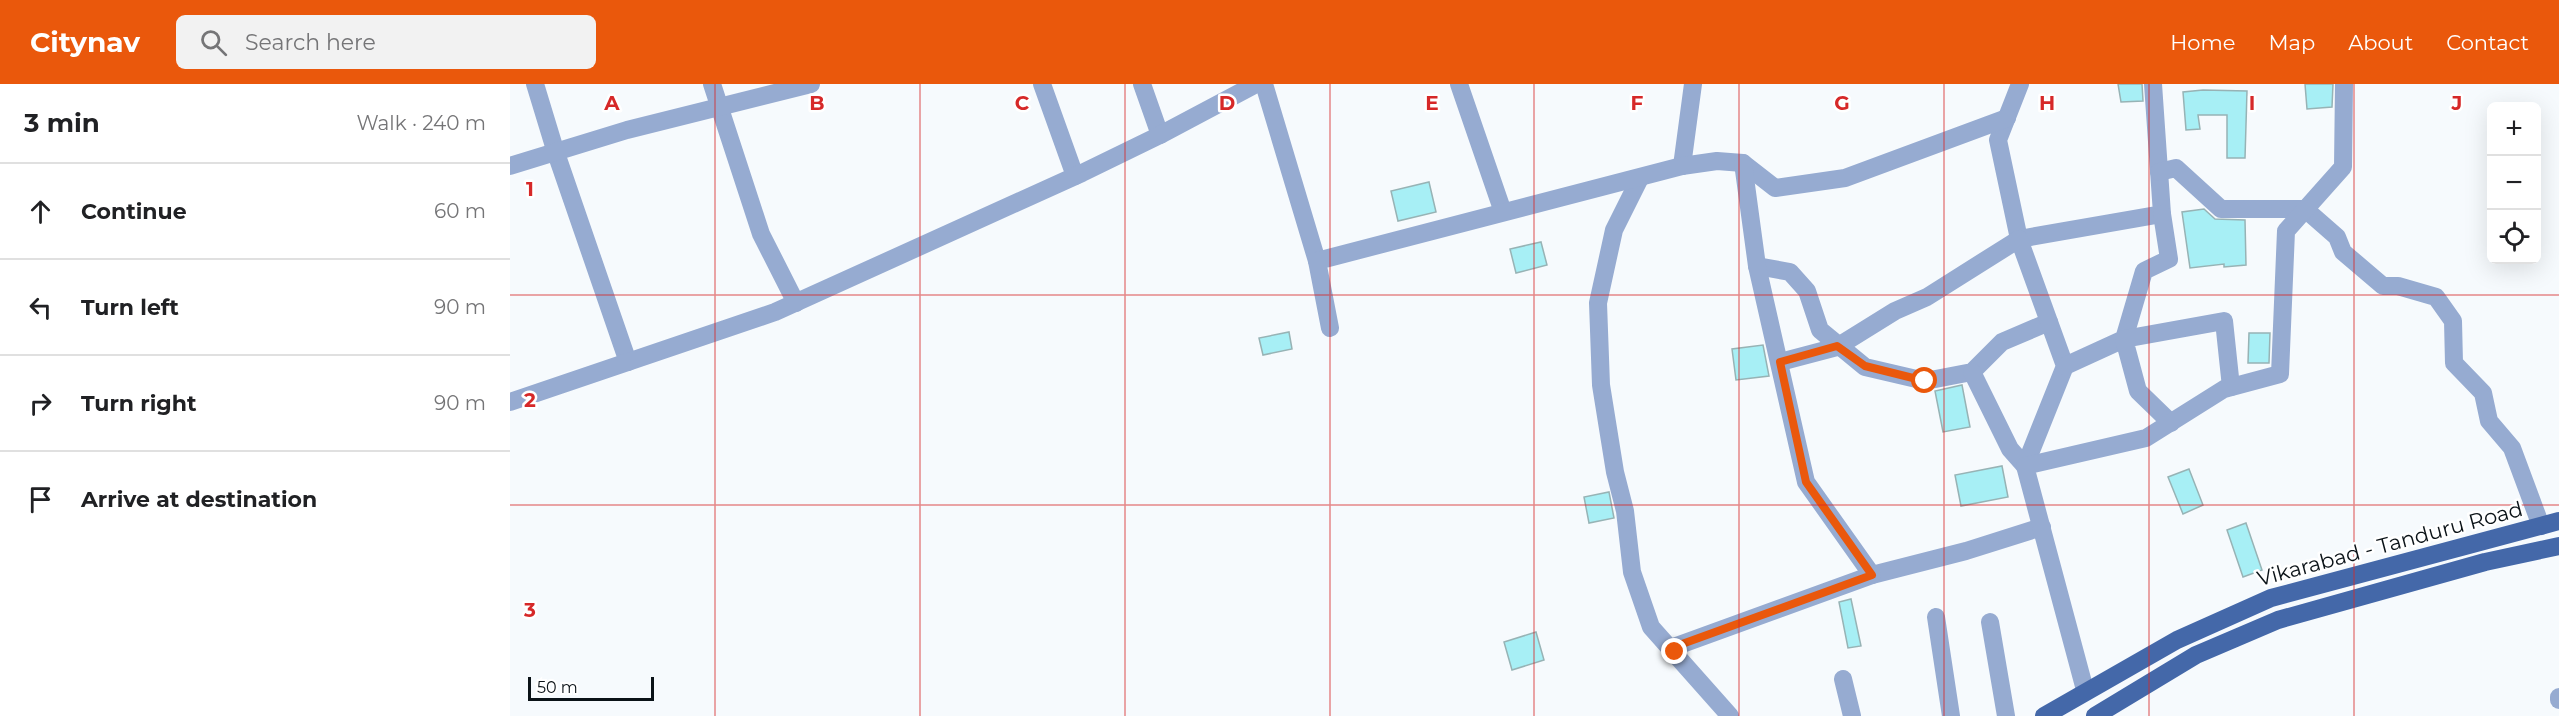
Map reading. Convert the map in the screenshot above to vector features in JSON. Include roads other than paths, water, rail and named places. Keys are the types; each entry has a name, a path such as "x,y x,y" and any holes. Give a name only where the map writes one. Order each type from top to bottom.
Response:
{"main road":[{"name":"Vikarabad - Tanduru Road","path":"2044,716 2085,690 2177,640 2271,598 2559,521"},
{"path":"2497,537 2503,558"},
{"name":"Vikarabad - Tanduru Road","path":"2095,716 2196,656 2278,620 2503,558 2559,546"}],"street":[{"path":"535,84 556,153 628,362"},
{"path":"712,84 761,234 796,303"},
{"path":"510,166 627,130 811,84"},
{"path":"1042,84 1075,176"},
{"path":"1142,84 1160,135"},
{"path":"510,402 775,312 1075,176 1160,135 1256,84"},
{"path":"1264,84 1317,261 1330,328"},
{"path":"1459,84 1503,212"},
{"path":"1682,166 1694,84"},
{"path":"2020,84 1998,140 2019,239 2065,366 2025,466"},
{"path":"2153,84 2162,214 2169,259 2144,272 2124,339 2138,391 2171,423"},
{"path":"2025,466 2146,438 2224,389 2280,374 2286,231 2343,167 2344,84"},
{"path":"1317,261 1682,166 1717,161 1743,162 1774,188 1845,178 2007,118"},
{"path":"1743,162 1756,266 1806,482 1872,575"},
{"path":"2159,172 2176,168 2221,209 2305,210 2337,237 2343,252 2383,286 2398,286 2436,297 2453,321 2454,363 2483,393 2489,421 2512,448 2541,526"},
{"path":"1640,178 1614,230 1598,303 1601,385 1625,511 1632,572 1651,627 1730,716"},
{"path":"1780,362 1837,346 1895,311 1927,297 2019,239 2162,214"},
{"path":"1756,266 1790,273 1807,291 1820,330 1837,346 1865,366 1925,381 1972,372 2002,342 2049,322"},
{"path":"2065,366 2124,339 2224,321 2231,387"},
{"path":"1972,372 2010,448 2025,466 2085,690"},
{"path":"1671,648 1872,575 1966,551 2042,527"},
{"path":"1936,617 1951,716"},
{"path":"1990,622 2007,716"},
{"path":"1843,679 1852,716"}]}
